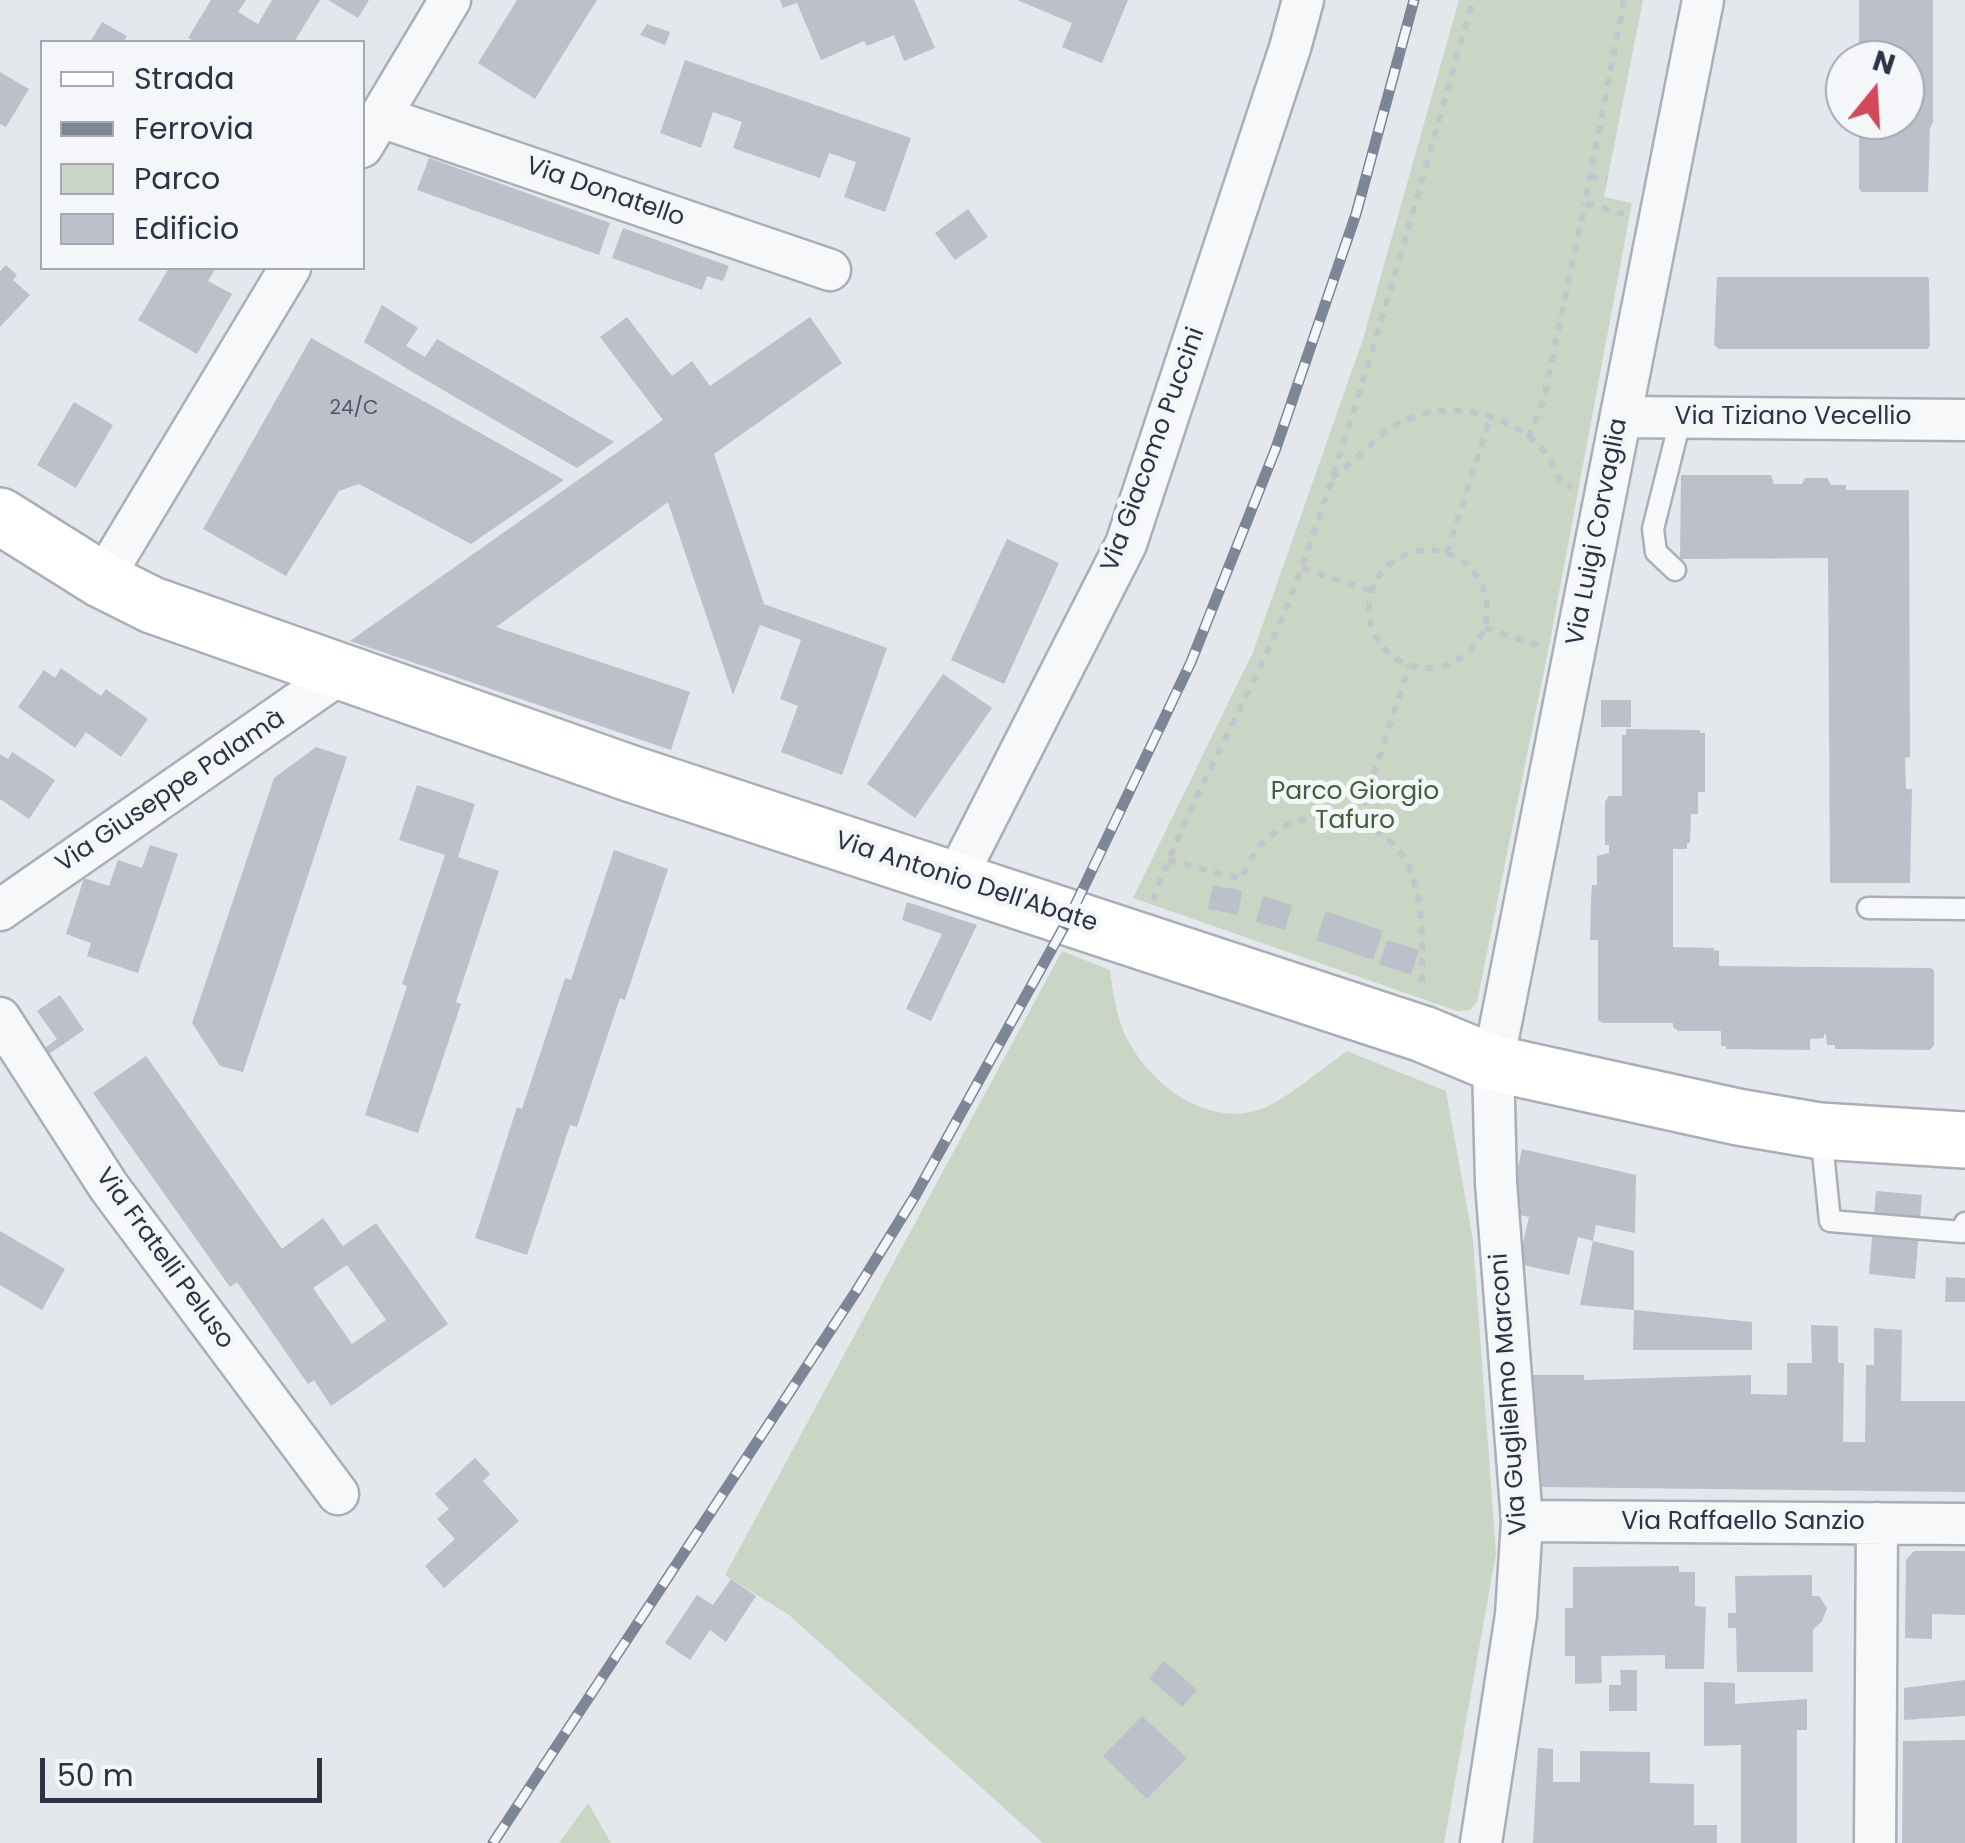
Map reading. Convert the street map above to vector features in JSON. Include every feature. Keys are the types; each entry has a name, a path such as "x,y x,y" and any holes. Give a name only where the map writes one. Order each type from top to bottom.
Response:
{"main road":[{"name":"Via Antonio Dell'Abate","path":"0,516 102,580 152,605 629,773 1404,1028 1492,1063 1820,1131 1965,1140"}],"street":[{"path":"372,132 450,0"},
{"name":"Via Giacomo Puccini","path":"955,880 1126,544 1303,0"},
{"name":"Via Luigi Corvaglia","path":"1492,1063 1704,0"},
{"name":"Via Donatello","path":"372,132 830,270"},
{"path":"102,580 289,270"},
{"name":"Via Tiziano Vecellio","path":"1622,417 1965,420"},
{"name":"Via Giuseppe Palamà","path":"0,910 341,673"},
{"name":"Via Fratelli Peluso","path":"0,1018 109,1187 338,1494"},
{"name":"Via Guglielmo Marconi","path":"1481,1843 1516,1615 1522,1521 1496,1182 1492,1063"},
{"name":"Via Raffaello Sanzio","path":"1522,1521 1965,1524"},
{"path":"1875,1843 1877,1524"}],"lane":[{"path":"1675,570 1656,552 1654,529 1681,418"},
{"path":"1868,908 1965,908"},
{"path":"1820,1131 1830,1222 1962,1232 1965,1223"}],"path":[{"path":"1422,988 1423,946 1414,883 1405,859 1386,838 1359,820 1312,816 1281,828 1256,850 1240,879 1168,860 1265,662 1302,568 1373,350 1474,0"},
{"path":"1528,438 1542,402 1624,0"},
{"path":"1590,176 1607,180"},
{"path":"1585,203 1624,212 1621,232"},
{"path":"1331,478 1356,462 1387,430 1423,414 1462,412 1512,424 1547,455 1562,483 1573,487 1570,505"},
{"path":"1447,553 1491,416"},
{"path":"1424,550 1447,553 1467,564 1481,583 1487,605 1485,628 1473,648 1454,663 1432,669 1408,666 1388,654 1374,636 1368,614 1371,591 1383,570 1401,556 1424,550"},
{"path":"1302,568 1371,591"},
{"path":"1485,628 1542,647 1546,629"},
{"path":"1359,820 1408,666"}],"green space":[{"name":"Parco Giorgio Tafuro","path":"1459,0 1643,0 1604,197 1632,203 1477,1002 1470,1010 1457,1011 1133,898 1253,652 1363,339"},
{"path":"1062,951 1110,970 1120,1021 1137,1055 1166,1086 1202,1108 1243,1113 1264,1108 1347,1051 1446,1091 1473,1240 1496,1554 1444,1843 1043,1843 789,1615 725,1575"},
{"path":"588,1803 611,1843 559,1843"}],"building":[{"path":"211,0 246,0 238,12 258,24 272,0 320,0 295,40 188,38"},
{"path":"328,0 369,0 358,18"},
{"path":"517,0 597,0 535,99 478,63"},
{"path":"780,0 914,0 935,48 904,61 894,35 867,46 864,41 821,60 797,3 783,8"},
{"path":"1017,0 1128,0 1102,63 1062,47 1072,23"},
{"path":"1859,0 1933,0 1933,122 1928,192 1859,189 1859,140 1925,140 1925,40 1859,40"},
{"path":"102,22 127,36 124,40 91,40"},
{"path":"647,24 670,32 665,45 640,35"},
{"path":"685,60 911,138 885,212 844,197 856,162 829,153 820,178 733,148 742,122 713,112 701,148 660,133"},
{"path":"0,72 29,89 6,127 0,124"},
{"path":"429,158 610,223 599,255 417,190"},
{"path":"968,209 988,237 955,260 935,233"},
{"path":"623,228 729,266 723,281 707,276 702,290 612,258"},
{"path":"6,265 17,275 13,280 30,295 0,327 0,271"},
{"path":"168,270 215,270 208,281 232,294 197,354 138,320"},
{"path":"1717,277 1927,277 1930,346 1719,349 1714,345"},
{"path":"382,305 418,328 406,346 425,357 437,339 614,442 577,468 414,373 364,342"},
{"path":"627,317 672,376 692,361 710,386 810,317 842,363 714,454 764,604 887,648 842,775 781,752 798,706 780,699 801,640 760,625 733,695 668,502 496,627 690,692 671,750 350,641 663,420 600,337"},
{"path":"311,338 564,480 471,544 359,484 339,491 286,576 203,529"},
{"path":"74,402 113,425 76,488 37,465"},
{"path":"1681,475 1771,475 1774,484 1802,484 1805,478 1827,478 1831,485 1846,485 1846,490 1909,490 1910,757 1905,758 1906,789 1912,789 1910,883 1830,883 1828,558 1680,559"},
{"path":"1007,539 1059,563 1004,684 951,660"},
{"path":"61,668 101,696 106,689 148,719 121,757 86,732 75,748 18,707 44,670 55,678"},
{"path":"943,674 992,708 915,818 867,784"},
{"path":"1601,700 1631,700 1631,727 1601,727"},
{"path":"1626,729 1705,733 1705,792 1698,792 1698,814 1691,814 1687,849 1673,849 1673,947 1719,950 1719,966 1930,968 1934,970 1934,1045 1930,1050 1835,1049 1835,1045 1827,1045 1824,1034 1824,1038 1810,1039 1810,1050 1726,1049 1721,1046 1721,1031 1678,1031 1673,1023 1598,1020 1598,940 1590,940 1592,885 1597,885 1597,856 1609,853 1609,845 1605,845 1605,802 1609,796 1622,796 1622,735 1626,735"},
{"path":"316,747 347,757 243,1072 220,1066 192,1023 274,778"},
{"path":"12,752 55,780 29,819 0,799 0,754 8,759"},
{"path":"417,785 475,804 458,857 499,871 418,1133 365,1115 407,986 402,984 445,855 399,840"},
{"path":"150,845 178,854 138,973 87,956 91,943 66,934 84,878 109,886 118,860 142,868"},
{"path":"614,850 668,869 625,1000 620,998 577,1127 570,1125 527,1255 475,1238 517,1107 522,1109 565,978 571,980"},
{"path":"1213,885 1242,891 1238,915 1208,909"},
{"path":"1263,896 1292,905 1285,930 1256,922"},
{"path":"907,902 977,925 931,1021 906,1009 942,934 902,920"},
{"path":"1326,911 1383,931 1373,960 1316,940"},
{"path":"1387,940 1419,950 1411,975 1379,964"},
{"path":"60,995 84,1030 46,1056 42,1050 57,1039 37,1011"},
{"path":"146,1056 282,1249 323,1218 343,1246 376,1223 448,1324 331,1406 314,1380 308,1384 237,1282 230,1287 93,1093","holes":["347,1265 386,1320 352,1344 313,1288"]},
{"path":"1522,1149 1636,1175 1635,1233 1596,1225 1593,1241 1578,1237 1569,1275 1523,1265 1521,1252 1529,1217 1516,1214 1520,1197 1512,1195"},
{"path":"1876,1191 1922,1195 1915,1279 1869,1274"},
{"path":"0,1231 65,1269 42,1310 0,1285"},
{"path":"1593,1241 1634,1251 1634,1310 1580,1305"},
{"path":"1946,1277 1965,1278 1965,1302 1945,1302"},
{"path":"1634,1310 1752,1322 1752,1350 1633,1350"},
{"path":"1811,1325 1838,1326 1838,1363 1844,1363 1843,1442 1865,1442 1866,1365 1874,1365 1874,1328 1902,1330 1901,1401 1965,1401 1965,1492 1542,1487 1532,1375 1584,1375 1584,1380 1751,1375 1751,1394 1787,1395 1787,1363 1812,1363"},
{"path":"475,1458 490,1474 483,1481 519,1521 444,1588 425,1566 455,1539 437,1519 449,1509 435,1494"},
{"path":"1914,1551 1965,1551 1965,1615 1932,1614 1932,1639 1905,1638 1906,1560"},
{"path":"1679,1566 1679,1572 1695,1572 1695,1606 1706,1607 1704,1669 1665,1669 1665,1655 1601,1656 1602,1683 1575,1684 1575,1656 1565,1656 1565,1608 1573,1608 1573,1567"},
{"path":"1812,1575 1812,1596 1819,1596 1827,1608 1813,1630 1813,1672 1737,1672 1736,1628 1728,1628 1728,1613 1736,1613 1735,1576"},
{"path":"731,1579 756,1596 726,1642 710,1630 690,1660 665,1643 697,1595 713,1605"},
{"path":"1164,1661 1197,1690 1182,1707 1149,1678"},
{"path":"1620,1670 1637,1670 1637,1711 1609,1711 1609,1685 1621,1685"},
{"path":"1965,1680 1965,1716 1904,1720 1904,1688"},
{"path":"1704,1682 1735,1683 1735,1704 1807,1699 1807,1730 1797,1730 1797,1843 1741,1843 1741,1745 1704,1746"},
{"path":"1142,1716 1187,1758 1147,1799 1103,1756"},
{"path":"1965,1740 1965,1843 1902,1843 1903,1741"},
{"path":"1538,1748 1553,1749 1553,1782 1580,1782 1580,1751 1650,1752 1650,1783 1694,1784 1694,1825 1717,1825 1717,1843 1533,1843"}],"railway":[{"path":"493,1843 855,1293 915,1196 1070,916 1191,662 1276,448 1356,214 1414,0"}]}
